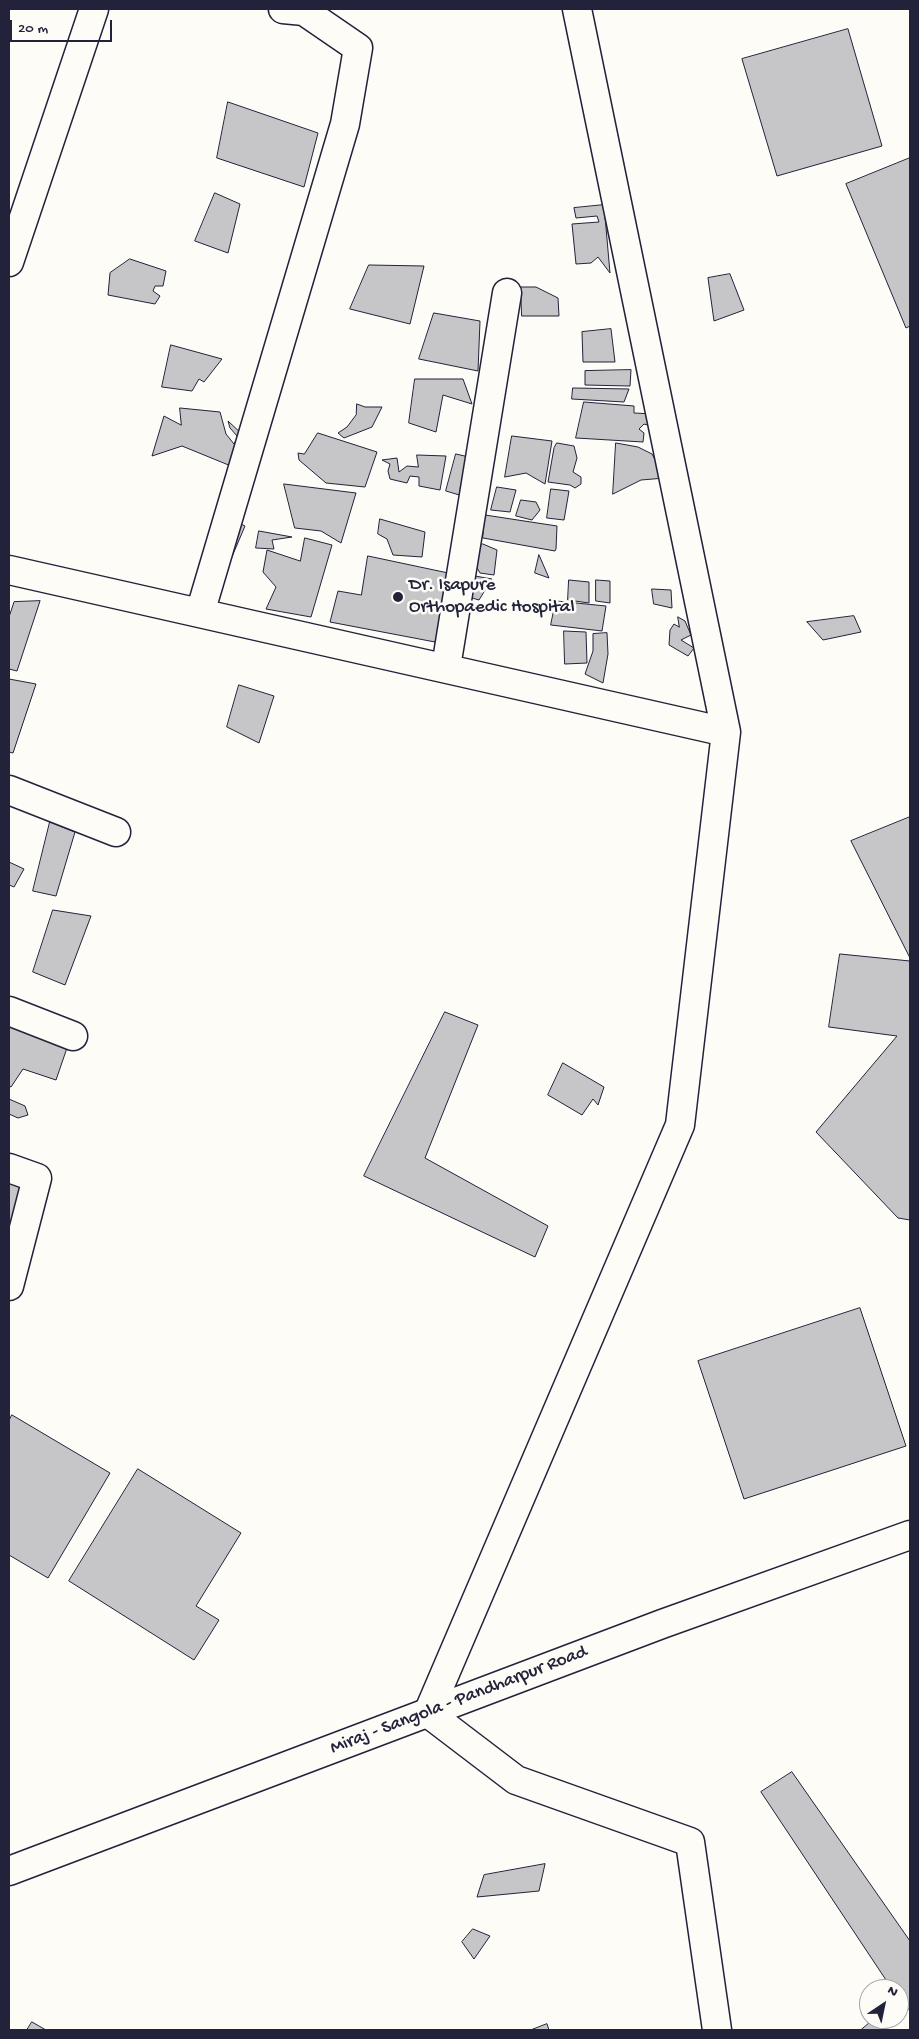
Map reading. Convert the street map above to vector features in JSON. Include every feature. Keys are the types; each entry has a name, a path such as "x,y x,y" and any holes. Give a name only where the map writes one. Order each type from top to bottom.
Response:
{"main road":[{"path":"9,259 94,9"},
{"path":"200,613 345,124 358,48 304,11 283,9"},
{"path":"578,9 726,732 680,1125 428,1713 516,1780 690,1842 717,2030"},
{"path":"446,667 507,294"},
{"path":"9,570 446,667 726,732"},
{"path":"9,790 116,832"},
{"path":"9,1012 73,1036"},
{"path":"9,1168 37,1178 14,1243 9,1286"},
{"name":"Miraj - Sangola - Pandharpur Road","path":"9,1871 662,1624 910,1534"}],"building":[{"path":"848,29 882,146 777,176 742,59"},
{"path":"228,102 318,133 304,187 217,158"},
{"path":"910,158 910,326 906,328 846,184"},
{"path":"215,193 240,204 228,253 195,241"},
{"path":"604,205 610,273 598,257 591,263 576,264 572,224 599,222 597,216 576,218 574,208"},
{"path":"130,259 166,271 163,286 155,286 153,291 160,296 155,304 108,295 110,273"},
{"path":"369,265 424,266 410,324 350,309"},
{"path":"730,274 744,310 714,321 708,278"},
{"path":"521,287 536,287 558,298 559,316 522,316"},
{"path":"434,313 480,321 478,371 419,359"},
{"path":"611,329 615,362 583,362 582,332"},
{"path":"171,345 222,359 204,382 199,379 192,391 162,387"},
{"path":"631,370 630,386 585,385 585,371"},
{"path":"415,379 463,379 472,404 443,395 436,432 409,423"},
{"path":"573,388 629,389 624,402 572,399"},
{"path":"584,402 634,406 634,413 655,414 651,426 644,424 639,429 644,433 643,442 576,438"},
{"path":"357,404 365,407 382,407 372,427 344,438 338,433 347,427 356,415"},
{"path":"180,408 220,412 226,434 234,444 238,437 230,428 228,421 243,435 231,466 182,446 152,456 164,416 181,425"},
{"path":"318,433 377,452 365,487 326,483 299,460 298,453 304,454"},
{"path":"512,436 552,441 545,484 526,473 505,477"},
{"path":"557,443 574,446 577,458 573,472 581,477 581,484 575,488 570,485 548,482 554,448"},
{"path":"616,443 638,447 652,454 665,478 641,480 613,494"},
{"path":"456,454 469,457 466,497 446,491"},
{"path":"417,455 446,456 440,490 419,486 419,477 410,476 407,483 390,479 388,471 390,464 382,460 397,458 399,472 407,466 418,467"},
{"path":"284,484 356,493 341,543 321,531 295,528"},
{"path":"497,487 516,490 510,512 491,510"},
{"path":"551,489 569,491 564,520 547,518"},
{"path":"521,500 536,502 540,510 532,520 516,516"},
{"path":"485,515 557,526 556,549 555,551 483,538"},
{"path":"380,519 425,532 422,557 393,555 387,539 378,534"},
{"path":"237,522 245,526 231,559 235,524"},
{"path":"259,531 292,537 272,540 274,549 256,548"},
{"path":"305,538 332,545 311,617 266,609 276,587 263,572 267,550 300,561"},
{"path":"483,544 497,550 494,575 480,573 469,554"},
{"path":"539,555 549,578 535,573"},
{"path":"368,556 453,574 435,642 330,622 338,591 361,595"},
{"path":"475,576 492,579 479,600 462,595"},
{"path":"569,580 589,582 589,603 568,600"},
{"path":"596,580 610,581 610,603 596,601"},
{"path":"652,589 671,590 672,608 654,604"},
{"path":"40,601 17,671 9,669 9,617 14,602"},
{"path":"556,601 606,606 602,631 551,625"},
{"path":"854,616 861,632 823,640 807,622"},
{"path":"678,617 685,621 691,635 681,640 694,648 688,656 669,645 670,630 674,624 679,627"},
{"path":"564,631 586,632 587,663 565,664"},
{"path":"607,633 608,654 603,683 585,674 593,651 593,634"},
{"path":"9,679 36,684 13,753 9,752"},
{"path":"239,685 274,696 259,743 227,727"},
{"path":"910,817 910,958 851,841"},
{"path":"50,822 75,832 56,896 33,891"},
{"path":"9,862 24,869 14,887 9,885"},
{"path":"53,910 91,916 65,985 33,972"},
{"path":"840,954 910,961 910,1220 898,1218 816,1132 897,1036 829,1027"},
{"path":"9,1012 68,1045 56,1080 23,1069 11,1087 9,1086"},
{"path":"445,1012 478,1025 425,1158 548,1226 535,1257 364,1176"},
{"path":"563,1063 604,1087 598,1105 593,1099 582,1115 548,1095"},
{"path":"9,1099 25,1106 28,1115 18,1118 9,1114"},
{"path":"9,1183 28,1189 16,1227 9,1224"},
{"path":"860,1308 906,1446 744,1499 698,1361"},
{"path":"12,1415 110,1473 48,1578 9,1555 9,1421"},
{"path":"138,1469 241,1533 196,1606 219,1620 194,1660 69,1581"},
{"path":"792,1772 910,1941 909,2009 909,1979 885,1979 761,1792"},
{"path":"545,1864 539,1891 477,1897 484,1875"},
{"path":"473,1929 490,1936 474,1959 462,1942"},
{"path":"32,2022 46,2030 27,2030"},
{"path":"547,2024 549,2030 531,2030"},
{"path":"885,2029 886,2030 861,2030"}],"place":[{"name":"Dr. Isapure Orthopaedic Hospital","path":"398,597"}]}
